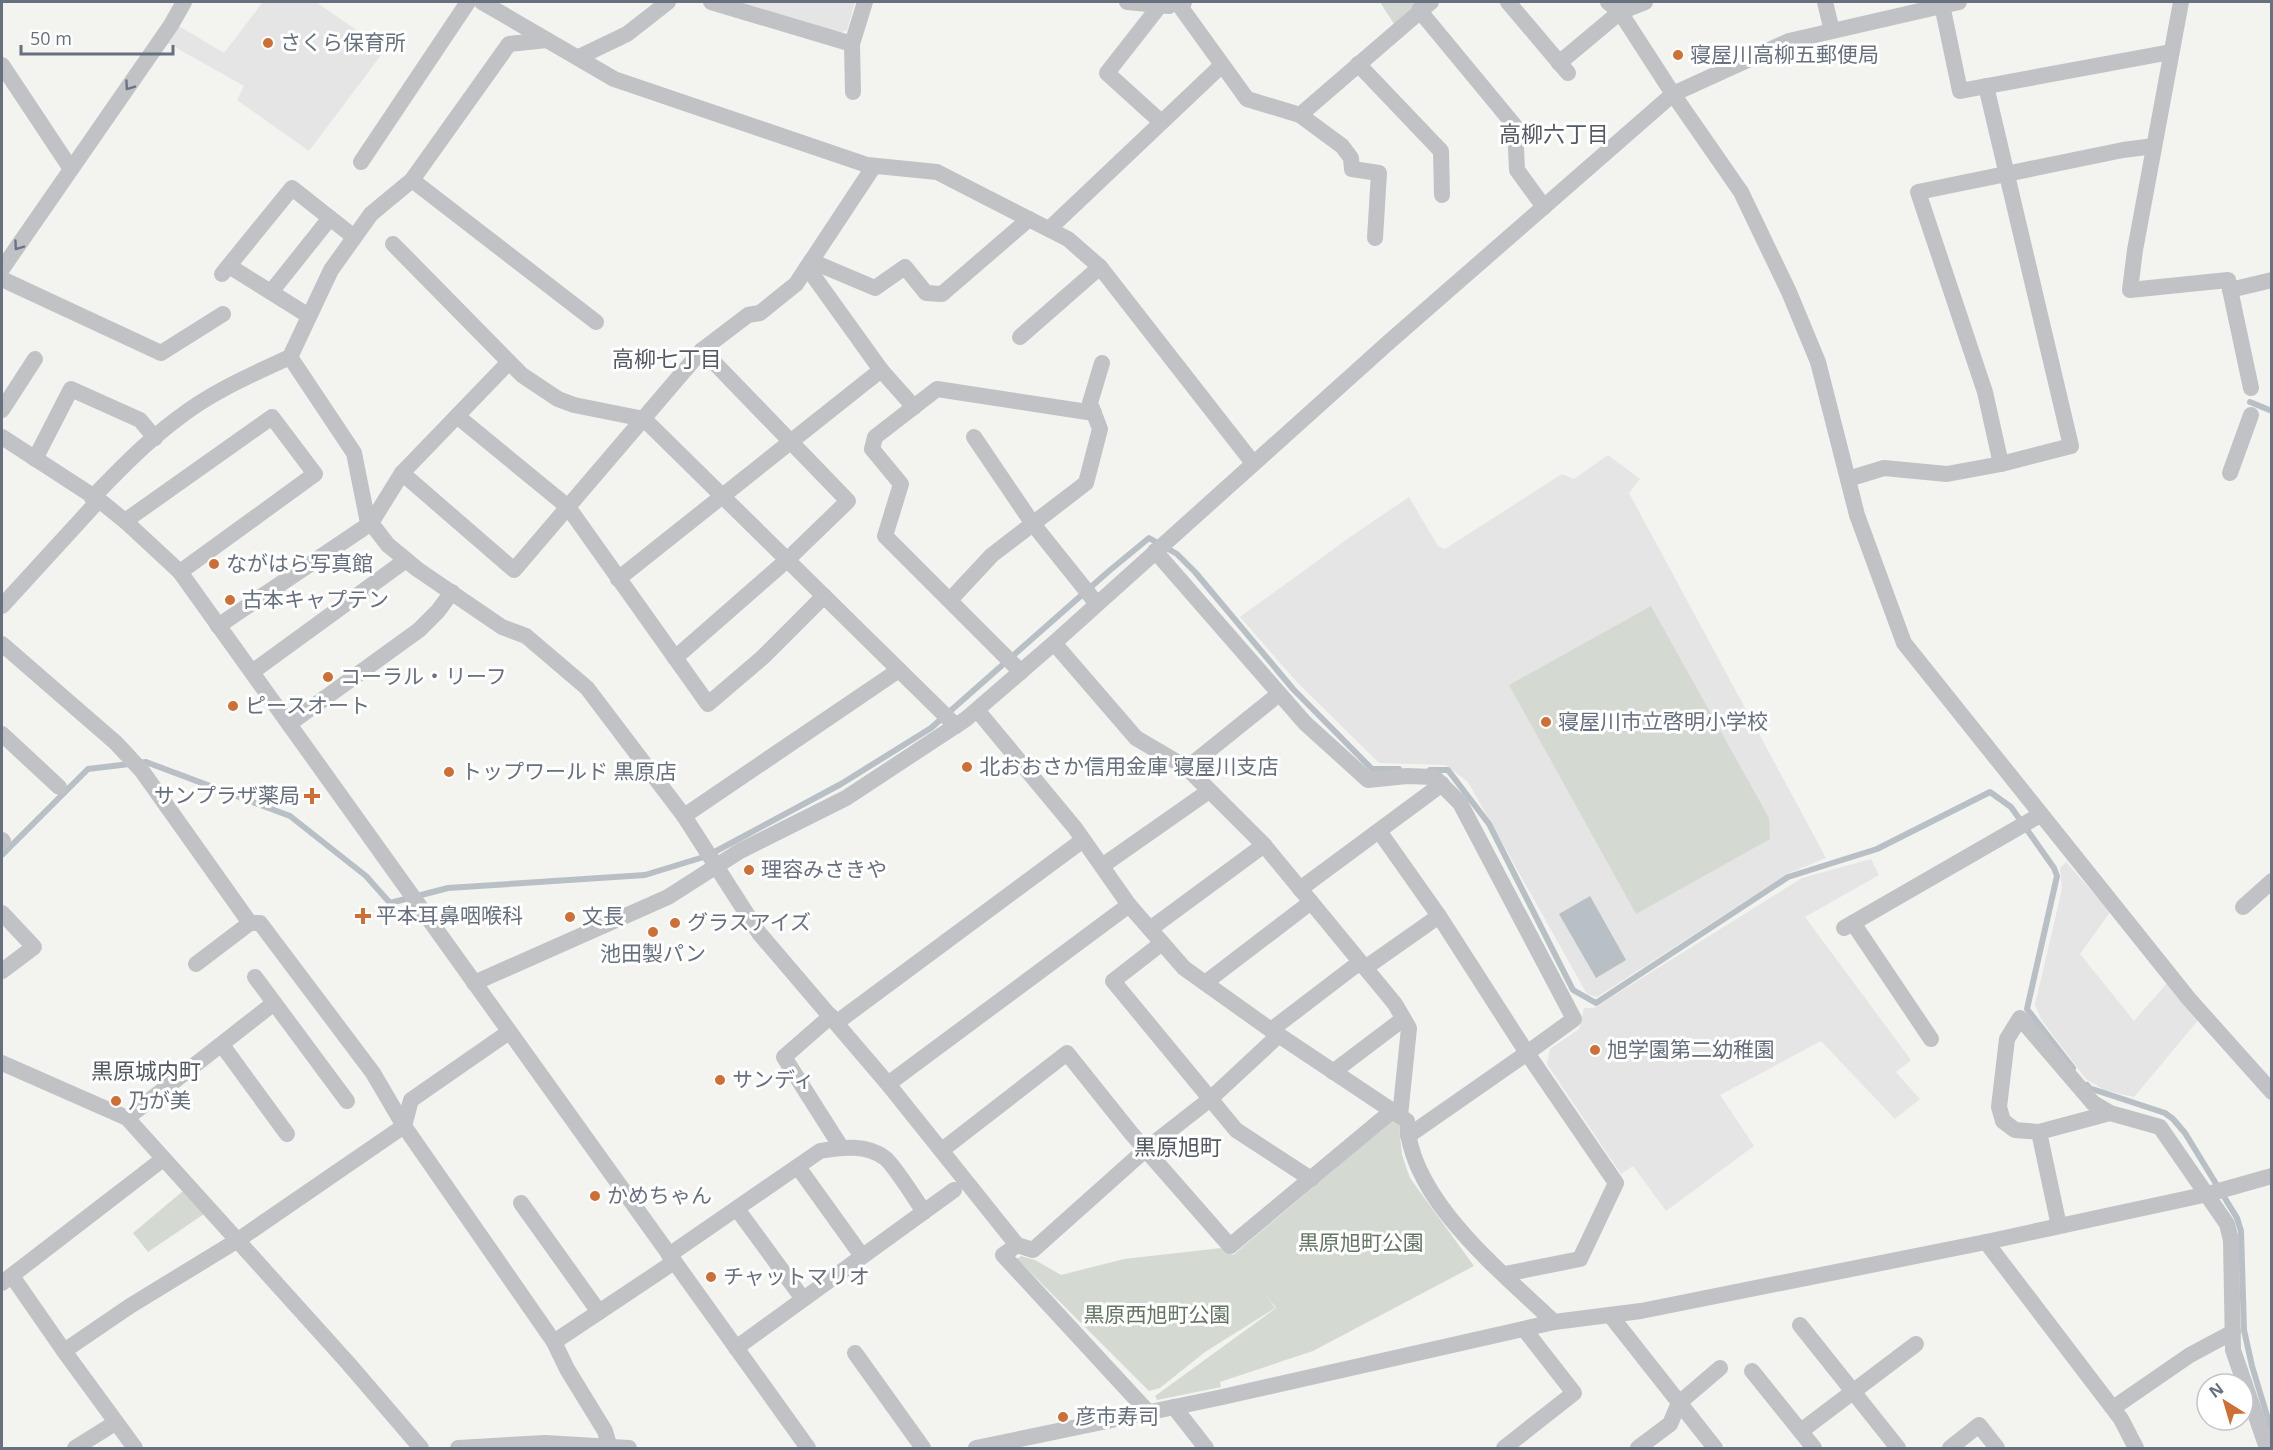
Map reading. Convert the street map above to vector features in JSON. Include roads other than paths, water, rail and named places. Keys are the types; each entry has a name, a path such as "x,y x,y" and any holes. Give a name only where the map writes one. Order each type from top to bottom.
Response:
{"street":[{"path":"2,269 171,25 184,2"},
{"path":"361,162 468,2"},
{"path":"482,2 614,79 874,166 937,172 1068,239 1100,267 1253,463"},
{"path":"579,57 627,34 666,2"},
{"path":"711,2 852,44"},
{"path":"854,92 852,44 865,2"},
{"path":"1127,2 1183,5 1247,99 1300,115 1342,146 1351,158 1352,170 1379,172 1375,238"},
{"path":"1508,2 1564,68 1614,7 1645,2"},
{"path":"1825,2 1832,31"},
{"path":"474,983 668,897 711,859 846,798 949,719 977,710 1012,663 1054,643 1090,595 1160,546 1673,94 1789,41 1923,6 1959,2"},
{"path":"2181,2 2135,250 2130,290 2228,280 2251,388"},
{"path":"1161,4 1107,73 1161,122"},
{"path":"1942,5 1960,91 2171,52"},
{"path":"1300,115 1425,6 1515,126 1517,170 1544,207"},
{"path":"1614,7 1741,192 1789,292 1818,362 1857,515 1904,643 2030,821 2271,1092"},
{"path":"2,606 132,457 177,419 224,389 290,357 330,270 371,214 412,180 509,44 546,40"},
{"path":"1358,64 1441,151 1442,195"},
{"path":"2,65 71,169"},
{"path":"1049,229 1222,65"},
{"path":"1848,478 1884,468 1947,474 2001,464 2071,446 1986,86"},
{"path":"2001,464 1985,392 1918,192 2123,150 2154,146"},
{"path":"402,473 514,570 702,350 748,315 760,313 796,284 874,166"},
{"path":"412,180 596,322"},
{"path":"309,316 271,292 226,270 292,188 354,237"},
{"path":"271,292 330,218"},
{"path":"809,264 875,288 905,267 926,293 942,294 1029,219"},
{"path":"393,244 522,375 558,399 574,405 644,418 949,719"},
{"path":"809,264 881,370 914,407"},
{"path":"1020,337 1100,267"},
{"path":"2,279 161,353 224,314"},
{"path":"2230,290 2271,280"},
{"path":"675,658 787,560 848,501 702,350"},
{"path":"290,357 354,453 367,518 388,545 502,627 526,636 587,688 684,816 759,933 888,1084 1017,1245 1034,1250 1145,1150 1209,1100 1275,1033 1363,965 1439,916"},
{"path":"2,410 35,359"},
{"path":"218,626 371,523 402,473 509,362"},
{"path":"950,600 992,555 1086,483 1100,429 1090,403 1102,363"},
{"path":"618,579 881,370"},
{"path":"35,459 71,389 140,420 155,438"},
{"path":"1012,663 885,536 901,484 872,449 874,436 937,389 1094,413"},
{"path":"2230,473 2251,415"},
{"path":"457,416 568,507 708,704 764,657 824,596"},
{"path":"125,521 272,417 315,474 180,572"},
{"path":"974,436 1033,524 1090,595"},
{"path":"2,437 125,521 180,572 808,1449"},
{"path":"1160,546 1305,723 1368,780 1407,776 1434,777 1460,804 1574,1019 1408,1136"},
{"path":"252,672 406,560"},
{"path":"289,724 419,630 438,611 452,592"},
{"path":"942,1150 1066,1053 1145,1150 1230,1246 1311,1179 1396,1114 1408,1028 1395,1004 1264,845 1187,768 1136,738 1054,643"},
{"path":"2,644 116,743 134,762 250,922"},
{"path":"684,816 899,670"},
{"path":"1187,768 1280,694"},
{"path":"977,710 1083,840 1130,906 1184,968 1275,1033 1407,1121 1408,1136 1426,1184 1472,1243 1554,1322"},
{"path":"2,734 59,787"},
{"path":"1300,889 1442,784"},
{"path":"1102,866 1209,791"},
{"path":"1931,1039 1849,925 2030,821"},
{"path":"1379,831 1439,916 1527,1053 1616,1184 1580,1259 1505,1274"},
{"path":"841,1147 784,1058 833,1019 1083,840"},
{"path":"1150,929 1264,845"},
{"path":"2243,907 2271,881"},
{"path":"1205,983 1311,902"},
{"path":"888,1084 1130,906"},
{"path":"2,913 34,947 2,970"},
{"path":"196,964 250,922 260,923 373,1073 404,1126 554,1342 567,1369 605,1431 609,1448"},
{"path":"1162,943 1113,981 1236,1130 1311,1179"},
{"path":"255,977 347,1101"},
{"path":"126,1118 274,1003"},
{"path":"2110,1113 2039,1132 2015,1130 2003,1121 1999,1107 2007,1039 2020,1018 2092,1103 2110,1113 2160,1127 2216,1191 2231,1240 2233,1350 2267,1449"},
{"path":"1334,1072 1403,1019"},
{"path":"64,1351 130,1306 238,1240 404,1126 411,1100 509,1032"},
{"path":"222,1045 287,1134"},
{"path":"2,1063 126,1118 238,1240 421,1449"},
{"path":"2039,1132 2059,1226"},
{"path":"554,1342 599,1312 737,1209 820,1151 841,1147 863,1149 885,1158 924,1212"},
{"path":"135,1449 64,1351 7,1279 163,1159"},
{"path":"798,1167 862,1256"},
{"path":"976,1449 1554,1322 1641,1311 1986,1242 2216,1191 2271,1176"},
{"path":"735,1348 954,1191"},
{"path":"521,1203 599,1312"},
{"path":"737,1209 803,1299"},
{"path":"1986,1242 2121,1419 2136,1449"},
{"path":"1017,1245 1003,1255 1148,1412"},
{"path":"1610,1315 1715,1449"},
{"path":"1800,1325 1898,1449"},
{"path":"1504,1449 1574,1393 1524,1329"},
{"path":"2113,1408 2190,1355 2233,1332"},
{"path":"1801,1431 1916,1344"},
{"path":"855,1353 923,1449"},
{"path":"1638,1449 1670,1424 1678,1403 1720,1368"},
{"path":"1752,1371 1815,1449"},
{"path":"1174,1407 1206,1449"},
{"path":"75,1449 115,1423"},
{"path":"1950,1449 1979,1425 1996,1449"},
{"path":"1053,1449 1063,1430"},
{"path":"458,1449 545,1443 629,1449"}],"waterway":[{"path":"2250,402 2272,411"},
{"path":"2,855 88,769 146,762 290,816 366,876 390,903 448,888 645,875 707,856 841,784 931,728 1149,538 1177,554 1195,572 1293,689 1372,769 1399,769"},
{"path":"1430,770 1448,770 1489,824 1573,990 1596,1003 1788,877 1877,849 1990,792 2011,807 2054,868 2057,876 2027,1009 2073,1068"},
{"path":"2087,1085 2089,1088 2165,1113 2173,1119 2185,1133 2237,1218 2241,1231 2244,1330 2252,1366 2272,1432"}],"place":[{"name":"さくら保育所","path":"268,43"},
{"name":"寝屋川高柳五郵便局","path":"1678,55"},
{"name":"ながはら写真館","path":"214,564"},
{"name":"古本キャプテン","path":"230,600"},
{"name":"コーラル・リーフ","path":"328,677"},
{"name":"ピースオート","path":"233,706"},
{"name":"寝屋川市立啓明小学校","path":"1546,722"},
{"name":"北おおさか信用金庫 寝屋川支店","path":"967,767"},
{"name":"トップワールド 黒原店","path":"449,772"},
{"name":"サンプラザ薬局","path":"312,796"},
{"name":"理容みさきや","path":"749,870"},
{"name":"平本耳鼻咽喉科","path":"363,916"},
{"name":"文長","path":"570,917"},
{"name":"グラスアイズ","path":"675,923"},
{"name":"池田製パン","path":"653,932"},
{"name":"旭学園第二幼稚園","path":"1595,1050"},
{"name":"サンディ","path":"720,1080"},
{"name":"乃が美","path":"116,1101"},
{"name":"かめちゃん","path":"595,1196"},
{"name":"チャットマリオ","path":"711,1277"},
{"name":"彦市寿司","path":"1063,1417"}],"district":[{"name":"高柳六丁目","path":"1554,134"},
{"name":"高柳七丁目","path":"667,359"},
{"name":"黒原城内町","path":"146,1071"},
{"name":"黒原旭町","path":"1178,1147"}],"park label":[{"name":"黒原旭町公園","path":"1361,1243"},
{"name":"黒原西旭町公園","path":"1157,1315"}]}
